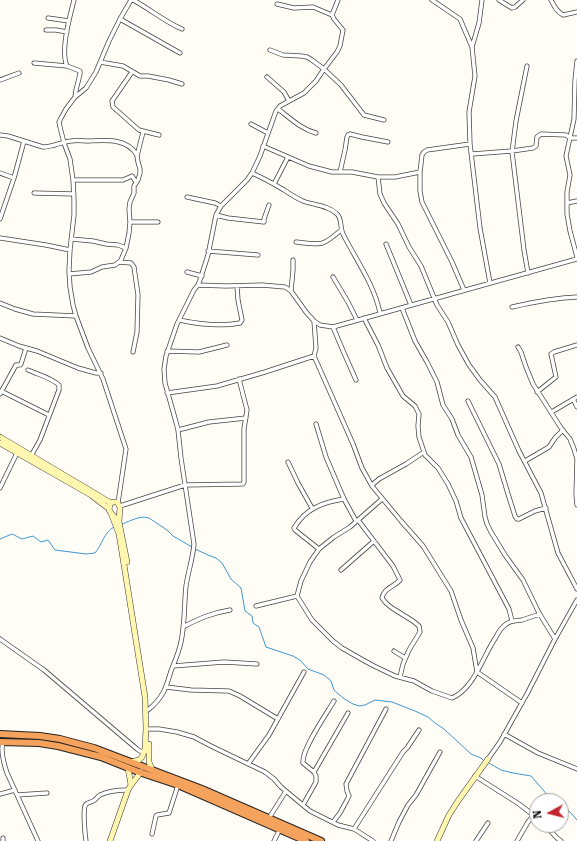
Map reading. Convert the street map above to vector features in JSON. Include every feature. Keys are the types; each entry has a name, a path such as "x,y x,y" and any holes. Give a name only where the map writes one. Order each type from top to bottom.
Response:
{"highway":[{"path":"0,734 40,736 60,739 94,748 141,772 178,786 280,830 296,839 306,841"},
{"path":"2,742 39,743 58,746 152,770 202,789 321,841"}],"street":[{"path":"67,66 64,58 64,50 74,0"},
{"path":"130,788 129,765 139,760 145,752 146,728 143,681 118,534 119,504 126,449 101,373 88,348 76,316 70,287 70,250 74,215 74,194 70,159 60,127 60,118 75,97 86,88 96,72 120,19 132,0 145,6 173,26 182,29"},
{"path":"332,15 338,0"},
{"path":"432,0 460,19 472,47 475,76 469,112 470,144 480,228 490,283"},
{"path":"472,47 479,23 482,0"},
{"path":"499,0 510,8 514,8 523,0"},
{"path":"551,0 555,7 563,15 577,12"},
{"path":"148,710 162,696 181,641 186,586 194,551 178,430 165,383 164,370 167,351 179,320 202,276 216,215 221,206 252,173 276,111 280,106 304,93 316,81 331,62 340,46 344,32 332,15 313,7 294,8 277,4"},
{"path":"48,18 69,21"},
{"path":"120,19 180,52"},
{"path":"46,30 67,32"},
{"path":"270,50 283,55 307,57 324,69 341,85 364,115 384,120"},
{"path":"198,286 262,285 285,287 291,292 314,321 320,325 333,327 577,258 570,231 567,203 570,175 566,156 574,119 577,60"},
{"path":"100,62 123,66 140,76 148,76 182,84"},
{"path":"34,63 67,66 80,71 75,97"},
{"path":"527,66 518,107 512,151 528,273"},
{"path":"132,72 112,101 112,107 139,130 159,135"},
{"path":"0,80 19,73"},
{"path":"267,77 284,92 290,101"},
{"path":"278,109 301,127 316,133"},
{"path":"251,124 268,133"},
{"path":"137,156 143,132"},
{"path":"340,172 348,135 350,134 388,142"},
{"path":"472,154 533,148 536,146 538,137 541,134 566,135 570,138 577,138"},
{"path":"0,135 43,147 75,140 111,140 125,144 134,150 137,156 140,173 134,186 134,193 129,209 130,222 126,248 119,262 115,265 102,267 91,272 69,274"},
{"path":"0,219 24,142"},
{"path":"464,290 452,262 422,202 420,191 420,172 422,156 427,150 470,144"},
{"path":"263,146 309,166 332,172 352,172 378,177 395,177 420,172"},
{"path":"274,184 288,157"},
{"path":"0,173 14,178"},
{"path":"252,173 301,200 324,207 336,213 339,217 341,230 369,280 378,303 380,313"},
{"path":"73,180 122,180 132,176 136,182"},
{"path":"378,177 380,194 384,203 398,224 409,247 421,266 434,299 448,322 454,338 469,365 495,397 519,451 541,493 558,553 577,589"},
{"path":"34,193 74,194"},
{"path":"187,197 215,203 221,206"},
{"path":"567,203 577,201"},
{"path":"216,215 228,218 264,222 269,205"},
{"path":"130,222 158,222"},
{"path":"296,242 318,244 324,243 332,239 341,230"},
{"path":"0,238 70,250"},
{"path":"71,239 118,245 126,248"},
{"path":"386,244 411,305"},
{"path":"208,251 258,255"},
{"path":"291,292 294,270 293,260"},
{"path":"119,262 131,263 134,267 138,295 137,332 133,352"},
{"path":"187,272 202,276"},
{"path":"333,277 357,320"},
{"path":"179,320 196,324 240,323 242,320 237,286"},
{"path":"512,307 547,299 577,296"},
{"path":"0,303 33,314 76,316"},
{"path":"402,308 415,341 437,382 443,405 452,419 458,435 471,457 482,496 487,524 505,555 523,580 540,614 555,639"},
{"path":"364,318 387,368 404,396 415,406 419,414 419,437 425,455 438,468 448,484 456,501 461,518 509,609 512,621"},
{"path":"314,321 316,348 314,356 362,468 382,499 423,546 451,591 473,648 477,672 522,703"},
{"path":"333,327 356,380"},
{"path":"0,338 78,368 96,374 101,373"},
{"path":"167,351 199,352 228,345"},
{"path":"538,392 556,377 551,354 577,345"},
{"path":"518,347 522,352 530,378 570,439 574,449 577,459 577,505"},
{"path":"26,348 22,364 16,365 1,392 49,415"},
{"path":"167,393 217,386 314,356"},
{"path":"28,370 45,376 59,385 59,393 40,440 31,456"},
{"path":"110,508 115,502 119,504 185,485 243,484 244,429 247,410 239,380"},
{"path":"551,412 575,398 577,406"},
{"path":"468,401 499,464 517,519 546,508"},
{"path":"178,430 209,422 246,418"},
{"path":"316,424 326,457 344,499 357,520 393,566 400,578 397,583 383,594 382,598 392,608 419,626 420,632 405,658 400,677"},
{"path":"525,461 549,447 563,430"},
{"path":"0,438 31,456 110,508"},
{"path":"0,443 100,501 110,508 118,524 122,534 144,670 148,710 149,762 152,770"},
{"path":"372,485 424,452"},
{"path":"0,488 17,453"},
{"path":"288,462 312,508"},
{"path":"319,549 294,528 312,508 329,501 344,499"},
{"path":"382,499 374,507 319,549 310,562 301,581 297,596 312,620 342,648 363,660 400,677 414,680 421,686 452,698 466,688 477,672 498,633 505,625 512,621 521,620 540,614"},
{"path":"340,570 374,541"},
{"path":"256,606 297,596"},
{"path":"438,841 449,815 488,759 522,703 577,600"},
{"path":"183,627 203,616 230,610"},
{"path":"0,639 44,670 137,749 145,752"},
{"path":"394,651 405,658"},
{"path":"173,666 224,662 257,664"},
{"path":"248,764 269,735 304,672"},
{"path":"166,687 191,690 229,691 278,719"},
{"path":"303,805 316,782 314,772 304,764 304,755 334,701"},
{"path":"333,822 340,813 349,796 346,791 346,784 386,709"},
{"path":"314,772 348,713"},
{"path":"149,729 177,732 194,737 269,776 310,811 338,825 354,829 373,841"},
{"path":"354,829 403,752 419,730"},
{"path":"504,734 538,753 577,769"},
{"path":"2,742 1,749 7,773 38,841"},
{"path":"391,841 408,805 416,795 440,752"},
{"path":"110,841 130,788 141,772"},
{"path":"475,776 529,812"},
{"path":"152,834 157,814 169,813 178,786"},
{"path":"86,841 85,805 94,801 98,796 103,794 130,788"},
{"path":"0,794 15,790"},
{"path":"269,818 286,791"},
{"path":"17,795 47,793"},
{"path":"516,841 529,821"},
{"path":"476,841 488,824"},
{"path":"274,841 280,830"},
{"path":"556,840 561,841"}],"waterway":[{"path":"122,524 146,517 192,547"},
{"path":"0,539 12,534 22,539 33,536 41,542 48,540 55,550 86,554 95,553 105,535 114,527"},
{"path":"195,549 216,558 222,563 231,579 241,588 245,611 252,616 253,623 259,627 266,647 293,656 300,660 308,669 324,675 331,681 334,690 353,704 359,706 365,705 375,700 392,702 428,717 444,729 471,754 481,758 484,761"},
{"path":"489,763 501,770 531,776 546,793"},
{"path":"569,811 577,820"}]}
